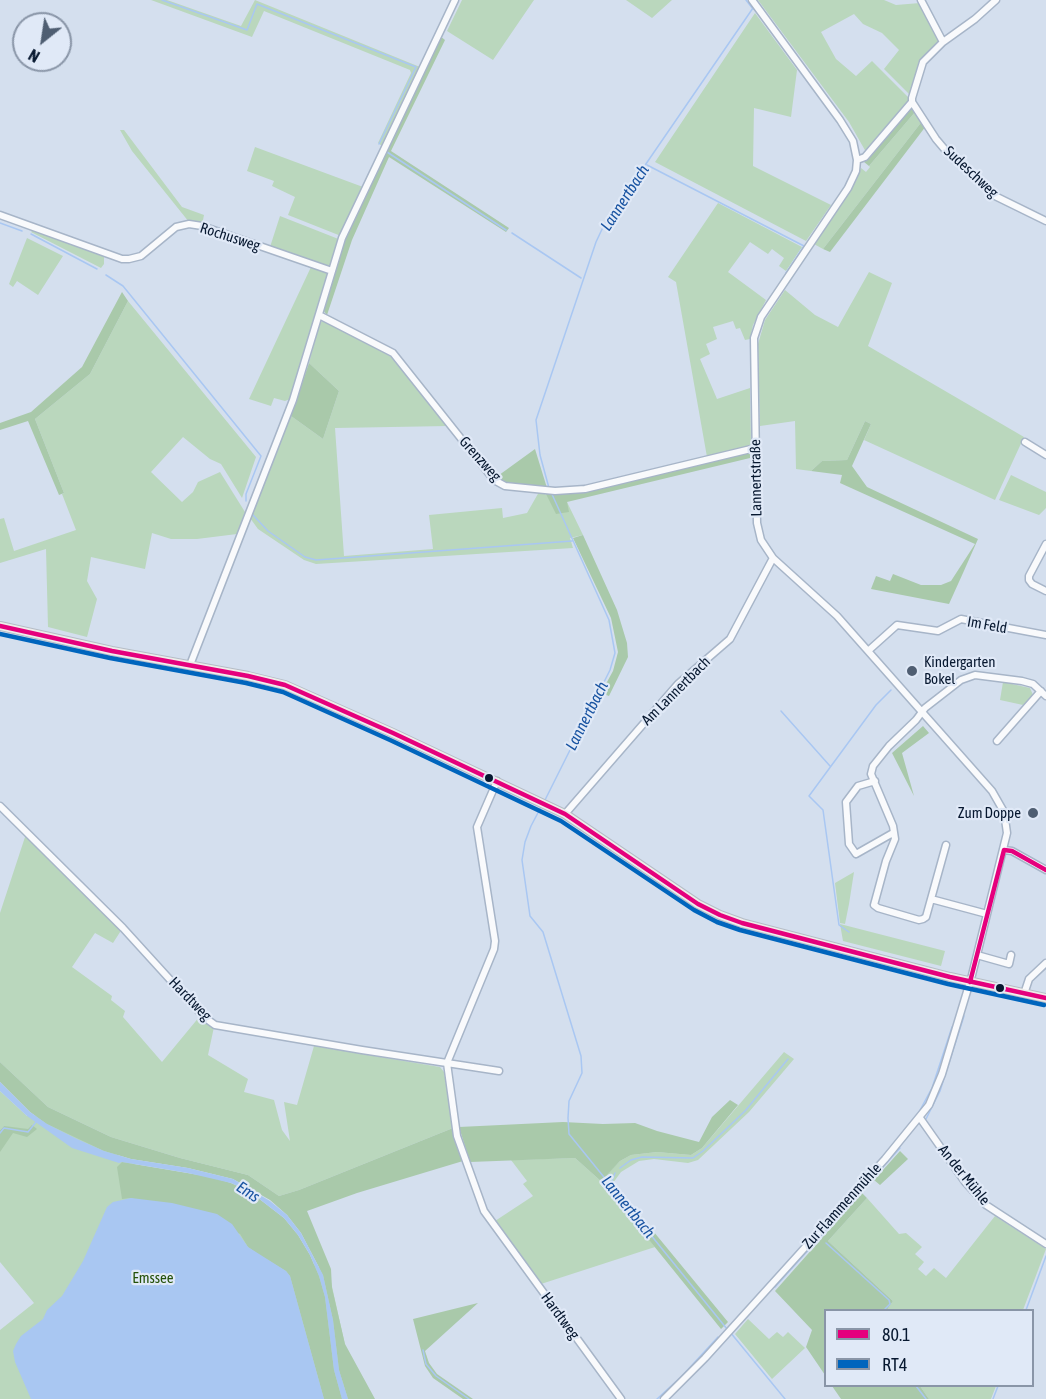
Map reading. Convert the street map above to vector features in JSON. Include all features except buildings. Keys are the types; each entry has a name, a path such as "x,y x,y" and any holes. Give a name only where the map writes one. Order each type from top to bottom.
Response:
{"main road":[{"path":"0,626 285,685 565,814 698,904 720,915 753,926 1046,998"}],"street":[{"path":"190,665 293,400 342,238 455,0"},
{"path":"752,0 840,120 853,141 858,160 865,157 912,102 923,62 943,42 975,19 996,0"},
{"path":"921,0 943,42"},
{"name":"Sudeschweg","path":"912,102 947,152 995,196 1046,221"},
{"name":"Lannertstraße","path":"858,160 848,188 761,317 757,327 754,341 757,523 761,540 773,558 837,616 992,791 1000,803 1007,824 1004,850 970,981"},
{"name":"Rochusweg","path":"0,215 122,259 141,255 176,227 189,224 202,226 332,271"},
{"name":"Grenzweg","path":"319,315 393,353 494,480 506,486 546,490 585,489 755,448"},
{"path":"1025,442 1046,455"},
{"path":"1046,544 1029,580 1046,591"},
{"name":"Am Lannertbach","path":"565,814 678,684 730,639 773,558"},
{"name":"Im Feld","path":"868,651 897,625 938,632 962,619 1046,635"},
{"path":"946,845 926,917 920,920 874,905 886,861 895,839 893,826 871,774 873,766 889,746 946,690 961,680 975,675 1022,681 1033,684 1043,693 998,741"},
{"path":"447,1063 494,949 495,941 477,827 497,781"},
{"path":"874,782 858,786 846,802 849,844 856,854 893,833"},
{"name":"Hardtweg","path":"0,806 123,928 204,1017 215,1025 500,1071"},
{"path":"1004,850 1012,851 1046,870"},
{"path":"931,899 987,914"},
{"path":"977,955 1009,964 1011,955"},
{"path":"1024,993 1029,979 1046,963"},
{"name":"Zur Flammenmühle","path":"664,1399 725,1336 920,1118 934,1097 970,981"},
{"name":"Hardtweg","path":"447,1063 457,1136 484,1210 621,1399"},
{"name":"An der Mühle","path":"920,1118 965,1182 986,1205 1046,1244"}],"green space":[{"path":"151,0 167,0 241,26 255,0 420,67 382,146 378,143 411,73 410,70 264,11 252,37"},
{"path":"462,0 534,0 493,60 447,31"},
{"path":"626,0 672,0 652,18"},
{"path":"758,0 884,0 896,5 920,3 940,40 930,53 911,96 884,69 899,50 882,33 863,24 854,14 821,32 836,59 856,76 872,61 909,98 905,109 866,152 849,122"},
{"path":"755,13 797,70 791,117 754,108 753,166 831,205 806,241 655,162"},
{"path":"440,36 445,40 391,151 509,228 506,232 389,157 352,240 327,315 323,310 344,239"},
{"path":"910,108 915,108 916,111 869,166 864,162 866,158"},
{"path":"916,111 923,120 823,249 814,244 856,181 861,168 866,172"},
{"path":"923,120 926,126 830,252 823,249"},
{"path":"120,130 124,130 182,207 204,215 202,225 189,222 132,151"},
{"path":"255,147 363,187 341,236 288,215 295,197 272,186 274,181 247,171"},
{"path":"718,203 802,247 786,271 779,266 784,258 772,249 768,254 750,242 728,272 766,300 753,325 750,339 745,340 740,328 736,329 733,321 713,327 717,339 706,344 710,354 700,359 717,399 750,388 751,445 707,457 676,282 668,277"},
{"path":"280,216 341,240 333,266 329,269 270,247"},
{"path":"33,230 104,256 104,264 101,268 31,232"},
{"path":"27,238 63,256 38,295 17,281 13,287 9,284"},
{"path":"311,267 327,273 329,277 303,366 290,399 285,401 274,398 271,406 249,399"},
{"path":"869,272 892,283 868,346 1024,437 995,500 864,440 871,424 865,421 847,460 822,461 811,471 796,469 795,421 760,426 758,344 765,320 785,290 815,315 838,327"},
{"path":"122,292 128,301 90,374 35,419 64,493 59,495 28,421 0,430 0,423 31,412 82,367"},
{"path":"128,301 256,457 242,498 221,464 210,459 183,437 151,472 182,502 193,492 198,482 220,472 245,512 237,534 197,539 171,539 152,533 145,569 91,557 87,581 97,599 87,637 48,627 46,549 0,563 0,519 4,518 14,551 76,530 35,419 90,374"},
{"path":"326,321 390,356 448,426 335,428 344,556 433,549 429,515 502,508 503,518 527,513 539,492 567,502 583,535 570,538 573,548 316,564 304,560 258,529 250,518 291,416 323,439 339,391 309,363 320,322"},
{"path":"309,363 339,391 323,439 291,416"},
{"path":"865,421 871,424 852,466 867,487 978,539 949,604 871,589 876,576 890,581 893,574 921,585 941,585 951,581 975,544 840,483 842,475 811,471 822,461 847,460"},
{"path":"535,449 547,488 506,484 495,478"},
{"path":"750,452 750,458 567,502 569,512 556,514 545,492 565,494 636,480"},
{"path":"1011,475 1046,492 1046,508 1039,515 999,500"},
{"path":"583,535 617,610 627,643 628,657 609,696 601,693 613,671 618,652 611,618 573,538"},
{"path":"1003,682 1030,688 1033,695 1023,705 1000,700"},
{"path":"923,726 929,733 902,753 914,796 892,753"},
{"path":"26,834 122,929 113,943 95,933 72,967 112,996 111,1000 125,1011 123,1017 162,1062 200,1016 214,1027 208,1055 248,1079 244,1092 274,1100 282,1130 290,1141 284,1102 297,1105 314,1046 440,1067 444,1072 453,1128 279,1196 248,1175 111,1137 48,1107 0,1062 0,913"},
{"path":"854,872 845,924 840,923 835,883"},
{"path":"840,924 945,951 941,966 843,941"},
{"path":"784,1052 794,1059 749,1112 698,1160 688,1163 654,1159 639,1161 621,1172 613,1183 606,1175 620,1161 631,1155 657,1152 691,1155 702,1148"},
{"path":"0,1062 48,1107 111,1137 248,1175 279,1196 453,1128 463,1161 357,1193 307,1211 331,1269 332,1288 345,1344 375,1399 348,1399 339,1370 333,1320 323,1275 301,1233 287,1215 270,1200 233,1179 188,1168 131,1159 104,1151 47,1124 30,1112 0,1082"},
{"name":"Emssee","path":"0,1091 27,1116 46,1115 329,1273 357,1399 0,1399 0,1330 34,1303 0,1262 0,1141 4,1126 0,1130"},
{"path":"730,1100 738,1105 702,1148 691,1155 657,1152 631,1155 620,1161 607,1175 728,1322 721,1329 603,1183 575,1158 470,1162 459,1127 563,1122 635,1123 699,1142 712,1117"},
{"path":"32,1125 37,1129 27,1137 13,1133 0,1152 0,1130 4,1126 28,1129"},
{"path":"900,1151 908,1159 880,1185 874,1180"},
{"path":"575,1158 603,1183 655,1247 541,1284 495,1221 533,1196 523,1184 527,1181 511,1160"},
{"path":"122,1162 211,1177 231,1183 249,1191 284,1218 298,1235 319,1276 325,1297 334,1370 342,1399 324,1399 290,1276 286,1271 248,1247 240,1234 131,1198 122,1199 117,1167"},
{"path":"862,1193 867,1198 828,1241 893,1301 888,1309 824,1309 824,1374 806,1347 812,1330 775,1291"},
{"path":"867,1198 899,1234 906,1233 922,1247 915,1254 924,1262 918,1269 926,1276 934,1268 946,1278 995,1216 1046,1249 1023,1309 888,1309 893,1301 828,1241"},
{"path":"478,1303 425,1351 429,1363 437,1374 473,1399 463,1399 433,1378 425,1366 413,1319"},
{"path":"748,1319 769,1339 777,1332 783,1337 788,1332 805,1348 772,1379 735,1334"},
{"path":"833,1387 921,1387 929,1399 841,1399"},
{"path":"921,1387 996,1387 991,1399 929,1399"}],"water":[{"path":"0,1082 30,1112 47,1124 77,1139 104,1151 131,1159 188,1168 233,1179 270,1201 287,1215 301,1233 323,1275 333,1320 339,1370 348,1399 342,1399 334,1370 325,1297 319,1276 298,1235 284,1218 249,1191 231,1183 188,1173 119,1163 72,1148 27,1116 0,1091"},
{"name":"Emssee","path":"131,1198 172,1203 217,1214 232,1224 248,1247 286,1271 290,1276 324,1399 31,1399 15,1362 13,1351 16,1344 21,1336 43,1319 47,1310 62,1296 83,1261 107,1207 113,1202"}],"waterway":[{"path":"162,0 247,30 257,4 416,67 379,144"},
{"path":"746,0 753,9"},
{"name":"Lannertbach","path":"549,488 540,455 536,420 596,242 604,225 753,8"},
{"path":"387,152 506,230"},
{"path":"647,165 804,246 786,273"},
{"path":"0,223 22,231"},
{"path":"512,233 581,278"},
{"path":"31,234 97,269"},
{"path":"106,275 123,286 261,456 246,494 246,501"},
{"name":"Lannertbach","path":"545,800 610,670 615,653 609,620 551,492"},
{"path":"253,515 268,531 305,557 316,560 572,541"},
{"path":"849,932 839,925 823,810 809,796 876,705 891,690"},
{"path":"781,711 830,766"},
{"name":"Lannertbach","path":"541,807 525,842 522,860 530,916 543,932 581,1056 582,1073 569,1101 569,1134 727,1329"},
{"path":"926,1119 940,1091 964,1016"},
{"path":"919,1112 932,1088 952,1027"},
{"path":"620,1168 631,1160 642,1157 693,1158 745,1111 788,1059"},
{"path":"0,1133 4,1128 28,1132 36,1122"},
{"path":"872,1179 900,1148"},
{"path":"611,1183 615,1173"},
{"path":"775,1287 866,1186"},
{"path":"826,1243 889,1300 890,1304 885,1309"},
{"path":"1026,1309 1046,1256"},
{"name":"Lannertbach","path":"730,1332 785,1399"},
{"path":"657,1399 718,1337"},
{"path":"423,1350 426,1364 436,1376 469,1399"},
{"path":"917,1387 926,1399"},
{"path":"993,1399 998,1387"}],"transit line":[{"name":"80.1","path":"0,626 285,685 565,814 698,904 720,915 742,923 950,977 1046,998"},
{"name":"RT4","path":"0,634 283,692 561,821 694,910 717,922 948,984 1044,1005"},
{"name":"80.1","path":"970,982 1004,850 1012,851 1046,870"}],"place":[{"name":"Kindergarten Bokel","path":"912,671"},
{"name":"Zum Doppe","path":"1033,813"}],"water label":[{"name":"Ems","path":"248,1192"}]}
